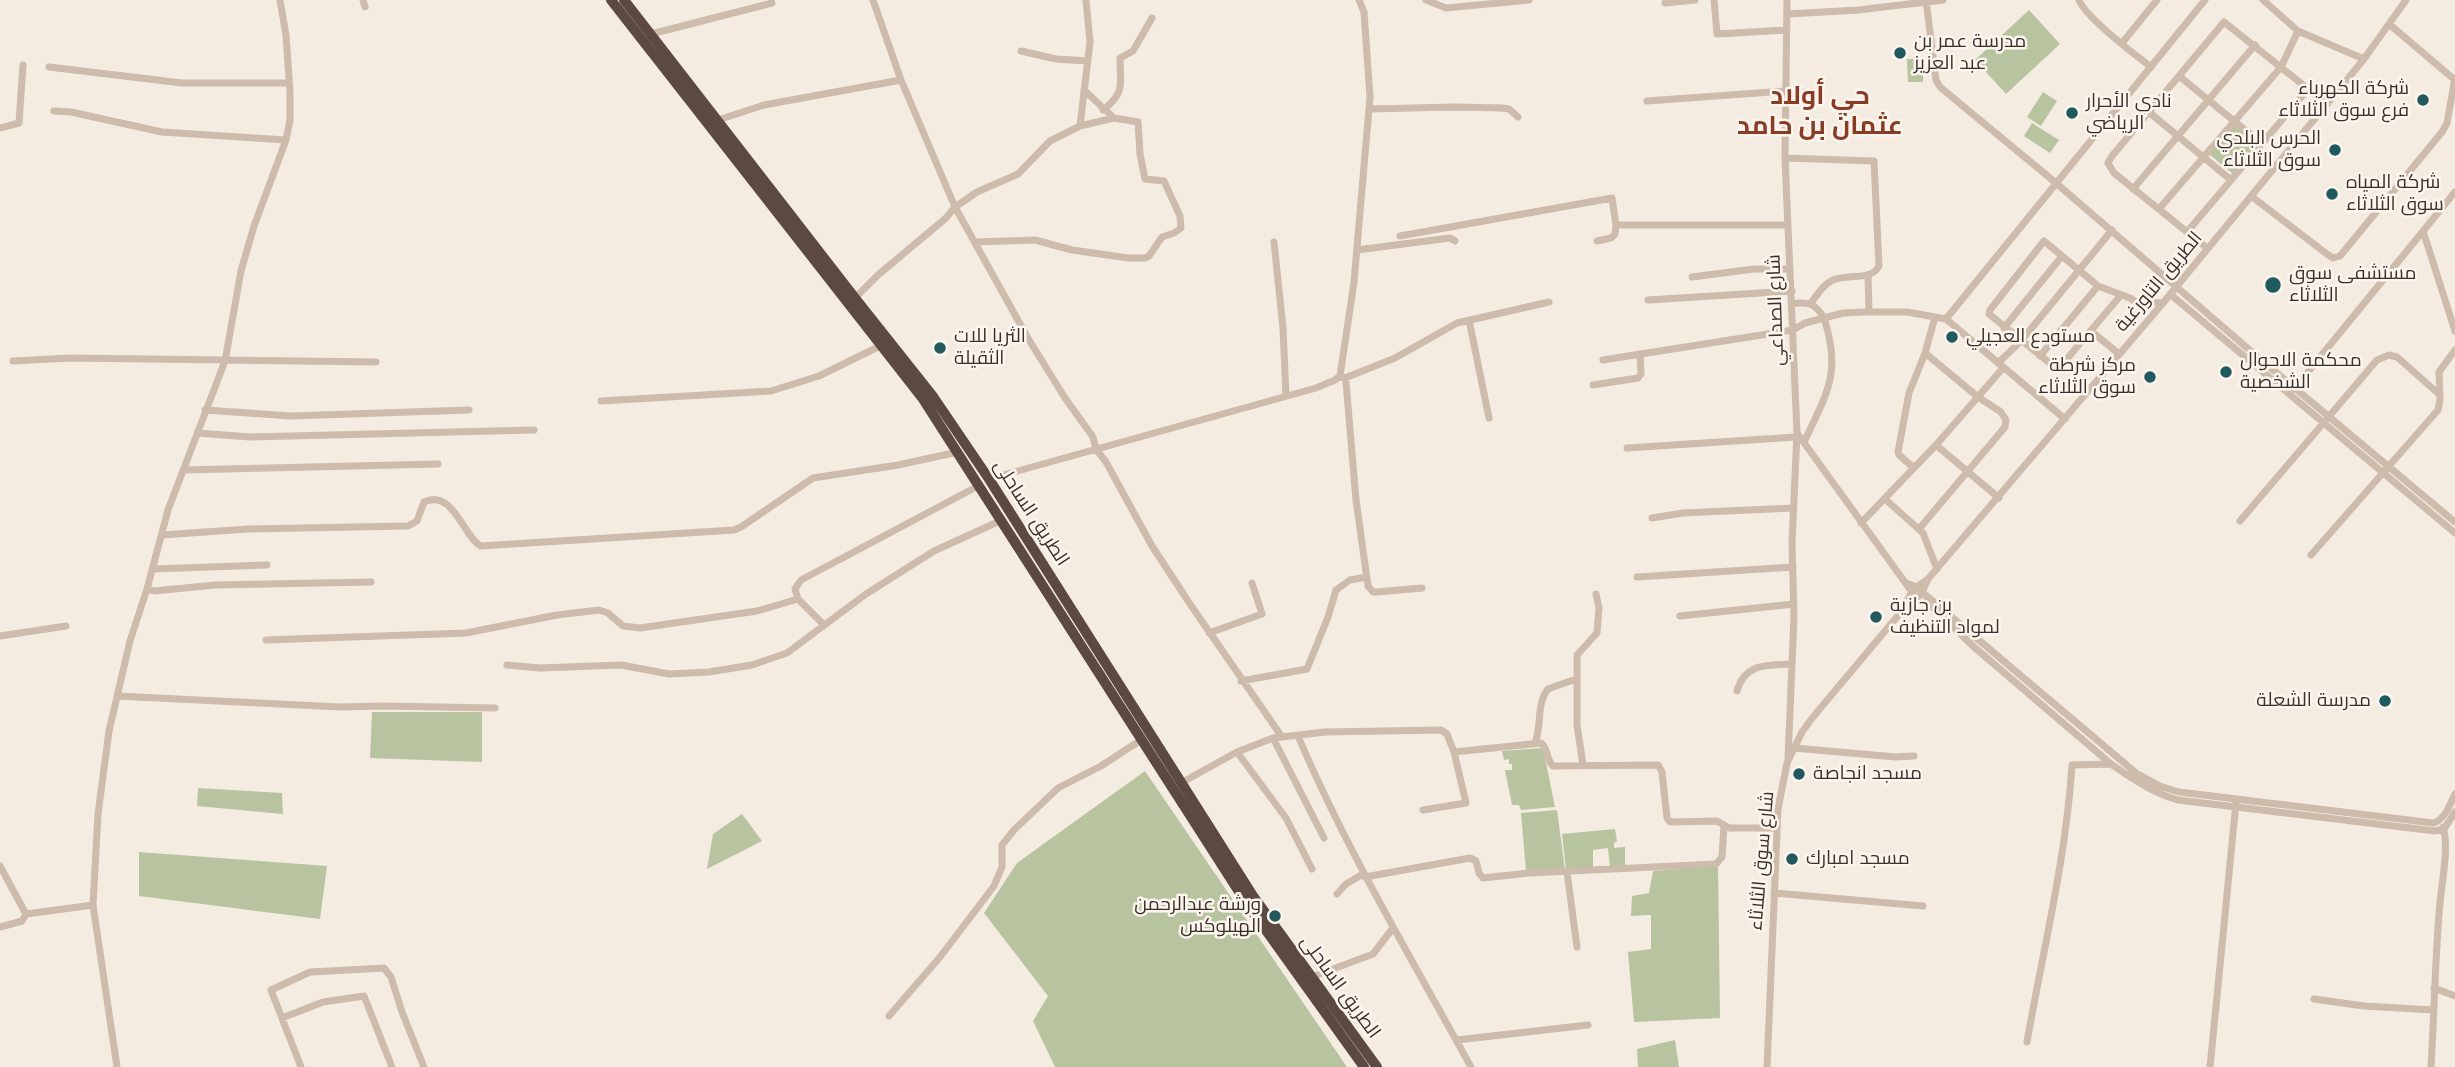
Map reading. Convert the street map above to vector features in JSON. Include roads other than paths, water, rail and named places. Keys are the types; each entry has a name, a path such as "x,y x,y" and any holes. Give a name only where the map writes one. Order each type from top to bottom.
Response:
{"highway":[{"name":"الطريق الساحلى","path":"611,0 718,120 932,395 984,482 1054,581 1253,895 1377,1067"},
{"name":"الطريق الساحلى","path":"624,0 652,34 662,56 882,345 958,452 984,482 1002,520 1140,740 1245,901 1364,1067"},
{"path":"1045,587 1054,581"}],"street":[{"path":"117,1067 93,905 100,794 109,731 130,641 162,534 183,470 225,361 248,248 286,140 290,120 289,83 286,35 280,0"},
{"path":"873,0 901,80 955,206 1029,340 1093,437 1096,449 1106,462 1152,546 1277,737 1324,838"},
{"path":"1080,126 1090,28 1086,0"},
{"path":"1359,0 1364,12 1368,51 1370,109 1343,377 1356,500 1368,586 1373,592 1422,588"},
{"path":"1426,0 1446,8 1529,0"},
{"path":"1665,3 1695,0"},
{"path":"1714,0 1717,34 1787,30"},
{"name":"شارع الصداعي","path":"1787,0 1785,158 1799,437 1793,508 1794,604 1787,763"},
{"path":"1857,0 1858,10"},
{"path":"1788,14 1858,10 1944,0"},
{"path":"2079,0 2097,22 2151,66"},
{"path":"2122,43 2157,0"},
{"path":"1946,319 2206,0"},
{"path":"2263,0 2298,31 2364,59"},
{"name":"الطريق التاورغية","path":"1918,592 2163,303 2364,59 2406,0"},
{"path":"1927,1 1936,80 1940,88 2112,230 2327,419 2455,522"},
{"path":"652,34 772,4"},
{"path":"1103,110 1116,100 1122,84 1120,58 1133,51 1152,18"},
{"path":"2207,248 2114,173 2108,163 2224,22 2327,104"},
{"path":"2251,196 2327,254 2333,258 2340,256 2442,132 2447,123 2455,79 2389,24"},
{"path":"2159,209 2281,67 2298,31"},
{"path":"2133,189 2255,45"},
{"path":"1021,51 1056,59 1088,61"},
{"path":"0,128 19,123 23,65"},
{"path":"49,67 182,83 289,83"},
{"path":"2179,76 2262,143"},
{"path":"718,120 756,107 901,80"},
{"path":"2187,232 2309,88"},
{"path":"1084,90 1114,118"},
{"path":"1647,102 1786,91"},
{"path":"1370,109 1502,108 1509,109 1518,117"},
{"path":"54,111 71,112 162,132 286,140"},
{"path":"2150,113 2231,180"},
{"path":"855,298 951,213 955,206 976,192 1018,174 1050,141 1080,126 1114,118 1135,121 1139,125 1140,154 1145,179 1162,180 1166,183 1181,219 1181,228 1178,231 1163,237 1149,256 1138,259 1072,250 1035,240 975,242"},
{"path":"1785,158 1874,161 1879,266 1877,271 1868,275 1833,280 1825,285 1811,303"},
{"path":"2293,390 2455,192"},
{"path":"1400,236 1612,198 1616,225 1613,236 1597,241"},
{"path":"1616,225 1788,225"},
{"path":"1861,523 1978,397 2112,230"},
{"path":"2423,231 2455,331"},
{"path":"1357,250 1441,239 1455,241"},
{"path":"2121,295 2060,367 2053,366 2004,328 1991,317 1990,310 2045,241 2098,286 2130,298 2143,307 2150,302 2163,303"},
{"path":"1274,242 1283,328 1286,396"},
{"path":"2004,328 2062,256"},
{"path":"1692,277 1754,269 1790,269"},
{"path":"1868,275 1869,312"},
{"path":"2040,356 2098,286"},
{"path":"1648,300 1792,291"},
{"path":"2170,294 2293,390"},
{"path":"1792,304 1805,301 1811,303 1824,318 1832,342 1833,374 1828,391 1799,437"},
{"path":"823,624 798,599 796,589 801,580 984,482 1327,384 1395,358 1449,326 1549,302"},
{"path":"1603,360 1793,330 1805,323 1843,313 1907,312 1946,319 2066,419"},
{"path":"1914,468 1898,452 1909,393 1925,353 1935,317"},
{"path":"1469,320 1489,418"},
{"path":"2091,331 2119,354"},
{"path":"601,401 771,391 819,376 882,345"},
{"path":"2311,555 2438,410 2439,372 2455,350"},
{"path":"1919,529 2006,427 2006,420 2001,412 1978,397 1925,353"},
{"path":"1594,385 1640,377 1640,354"},
{"path":"2239,521 2377,360 2389,355 2397,358 2440,395"},
{"path":"13,361 70,358 376,362"},
{"path":"205,410 291,416 469,410"},
{"path":"197,433 250,437 534,430"},
{"path":"1627,448 1799,437"},
{"path":"1799,437 1905,583 1918,592 1974,647 2136,773 2160,786 2179,792 2435,831 2445,829 2455,812"},
{"path":"1936,445 1999,498"},
{"path":"162,534 248,529 408,526 417,521 424,502 428,500 438,500 445,504 481,546 720,531 741,527 813,478 898,465 958,452"},
{"path":"183,470 438,464"},
{"path":"2387,469 2455,533"},
{"path":"1885,499 1923,533 1937,569"},
{"path":"1652,518 1691,513 1793,508"},
{"path":"507,665 540,668 621,665 669,674 726,670 778,657 866,594 927,555 1002,520"},
{"path":"153,569 267,565"},
{"path":"1637,578 1793,567"},
{"path":"1241,681 1307,668 1336,590 1350,580 1367,577"},
{"path":"147,589 155,591 215,586 371,582"},
{"path":"1209,633 1262,614 1252,583"},
{"name":"شارع سوق الثلاثاء","path":"1767,1067 1778,809 1787,763 1813,717 1918,592"},
{"path":"1583,765 1578,737 1576,679 1578,653 1597,633 1596,594"},
{"path":"266,640 466,633 557,615 599,610 608,613 622,626 640,628 757,611 798,599"},
{"path":"1680,616 1794,604"},
{"path":"0,636 66,626"},
{"path":"1737,691 1741,679 1753,668 1792,664"},
{"path":"1535,743 1540,732 1540,712 1545,693 1548,689 1576,679"},
{"path":"117,696 340,708 495,708"},
{"path":"2037,696 2111,764 2133,780 2164,796 2185,801 2235,802"},
{"path":"1181,783 1237,751 1277,737 1325,732 1441,730 1447,734 1454,752 1466,803 1423,810"},
{"path":"1297,736 1364,876 1471,1067"},
{"path":"889,1016 940,957 994,886 1002,867 1002,845 1014,830 1058,788 1101,766 1140,740"},
{"path":"1454,752 1535,743 1544,744 1549,762 1553,766 1658,765 1662,772 1667,818 1670,822 1717,821 1729,828 1777,828"},
{"path":"1794,748 1896,758 1914,756"},
{"path":"1237,751 1282,811 1312,869"},
{"path":"2027,1042 2065,841 2072,765 2111,764"},
{"path":"2343,816 2427,823 2439,821 2455,794"},
{"path":"2210,1067 2235,802"},
{"path":"2431,1067 2441,878 2451,846 2439,821"},
{"path":"1337,894 1346,884 1364,876 1470,859 1476,861 1483,878 1716,864 1722,857 1724,825"},
{"path":"0,866 26,914"},
{"path":"1567,872 1577,947"},
{"path":"1773,893 1923,905"},
{"path":"26,914 93,905"},
{"path":"0,927 22,921 26,914"},
{"path":"1312,977 1373,954 1393,928"},
{"path":"301,1067 271,990 310,972 384,968 391,976 424,1067"},
{"path":"2434,988 2455,996"},
{"path":"282,1018 323,1002 364,996 392,1067"},
{"path":"2314,999 2364,1006 2433,1010"},
{"path":"1457,1040 1588,1025"}],"place":[{"name":"مدرسة عمر بن عبد العزيز","path":"1900,53"},
{"name":"شركة الكهرباء فرع سوق الثلاثاء","path":"2423,100"},
{"name":"نادي الأحرار الرياضي","path":"2072,113"},
{"name":"الحرس البلدي سوق الثلاثاء","path":"2335,150"},
{"name":"شركة المياه سوق الثلاثاء","path":"2332,194"},
{"name":"مستشفى سوق الثلاثاء","path":"2273,285"},
{"name":"مستودع العجيلي","path":"1952,337"},
{"name":"الثريا للات الثقيلة","path":"940,348"},
{"name":"محكمة الاحوال الشخصية","path":"2226,372"},
{"name":"مركز شرطة سوق الثلاثاء","path":"2150,377"},
{"name":"بن جازية لمواد التنظيف","path":"1876,617"},
{"name":"مدرسة الشعلة","path":"2385,701"},
{"name":"مسجد انجاصة","path":"1799,774"},
{"name":"مسجد امبارك","path":"1792,859"},
{"name":"ورشة عبدالرحمن الهيلوكس","path":"1275,916"}],"district":[{"name":"حي أولاد عثمان بن حامد","path":"1820,112"}]}
